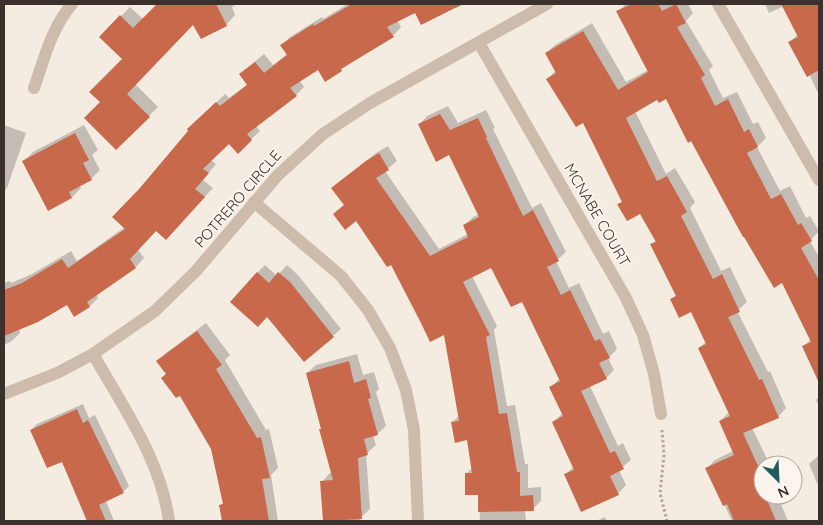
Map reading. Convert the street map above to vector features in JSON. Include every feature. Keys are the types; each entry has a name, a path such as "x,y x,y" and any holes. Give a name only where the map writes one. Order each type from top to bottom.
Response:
{"street":[{"path":"34,88 48,46 65,12 72,4"},
{"name":"POTRERO CIRCLE","path":"4,394 57,373 93,354 155,311 196,271 278,175 323,134 370,103 547,4"},
{"path":"718,4 819,180"},
{"name":"MCNABE COURT","path":"479,43 626,298 643,335 654,374 661,414"},
{"path":"254,202 341,276 368,310 390,348 406,390 414,430 418,521"},
{"path":"93,354 140,436 157,473 169,521"}],"path":[{"path":"661,414 664,455 660,493 667,521"}],"building":[{"path":"157,4 216,4 227,26 201,39 193,25 127,94 150,117 116,150 84,118 100,102 89,92 122,59 99,37 120,15 133,28"},
{"path":"352,4 463,4 421,25 415,13 387,27 394,37 341,69 342,71 325,82 318,70 290,88 297,96 247,134 252,140 238,154 229,144 203,169 209,173 195,189 205,197 166,240 156,231 130,259 136,268 87,302 90,307 74,317 67,305 38,322 4,336 4,290 22,283 62,259 68,268 125,229 112,217 139,189 188,131 187,129 216,102 220,106 247,85 239,74 255,62 264,73 287,55 280,45 313,24 314,26"},
{"path":"632,4 658,4 662,11 676,4 686,23 677,27 705,75 701,78 715,106 728,99 744,132 749,129 758,147 747,153 771,199 781,194 798,225 801,223 812,241 801,248 819,280 819,383 802,346 811,342 782,283 774,288 743,237 691,141 688,143 666,99 659,103 657,100 626,118 657,181 667,176 687,212 681,216 713,279 722,274 740,312 728,317 759,380 762,379 779,418 743,433 753,455 753,505 769,505 776,521 734,521 727,504 723,506 705,468 734,455 719,421 730,416 698,348 706,344 691,312 679,318 670,299 676,296 650,244 656,242 640,214 627,221 617,204 622,202 583,123 576,127 546,79 556,73 545,53 583,31 618,90 648,72 616,11"},
{"path":"781,4 819,4 819,70 807,77 788,42 798,37"},
{"path":"440,114 450,130 478,118 523,216 533,210 559,261 547,267 561,295 570,290 595,341 600,339 610,358 599,363 607,379 581,391 610,453 615,451 624,469 610,476 619,495 581,512 564,474 574,470 552,422 563,416 549,387 560,381 522,302 511,307 491,268 463,282 490,335 486,337 499,414 507,413 517,472 520,472 520,496 533,495 534,511 478,512 478,495 465,495 465,473 472,473 467,440 455,443 451,422 459,421 444,335 430,342 391,265 387,267 356,221 345,230 333,214 344,205 331,188 379,153 389,170 376,178 430,256 468,237 463,225 479,217 449,155 436,162 418,124"},
{"path":"75,133 89,160 83,163 92,180 69,192 72,198 48,211 22,161"},
{"path":"257,272 269,283 278,272 290,282 334,337 304,362 267,317 258,327 230,302"},
{"path":"197,331 222,365 216,369 257,438 261,437 270,478 262,479 269,521 222,521 219,505 223,504 211,449 180,396 176,398 161,378 166,374 156,361"},
{"path":"349,361 354,383 366,379 371,398 368,399 378,435 364,439 368,455 358,458 362,519 323,521 320,481 333,480 306,373"},
{"path":"77,409 83,423 88,420 124,493 99,505 106,521 87,521 62,462 47,468 30,430"}]}
